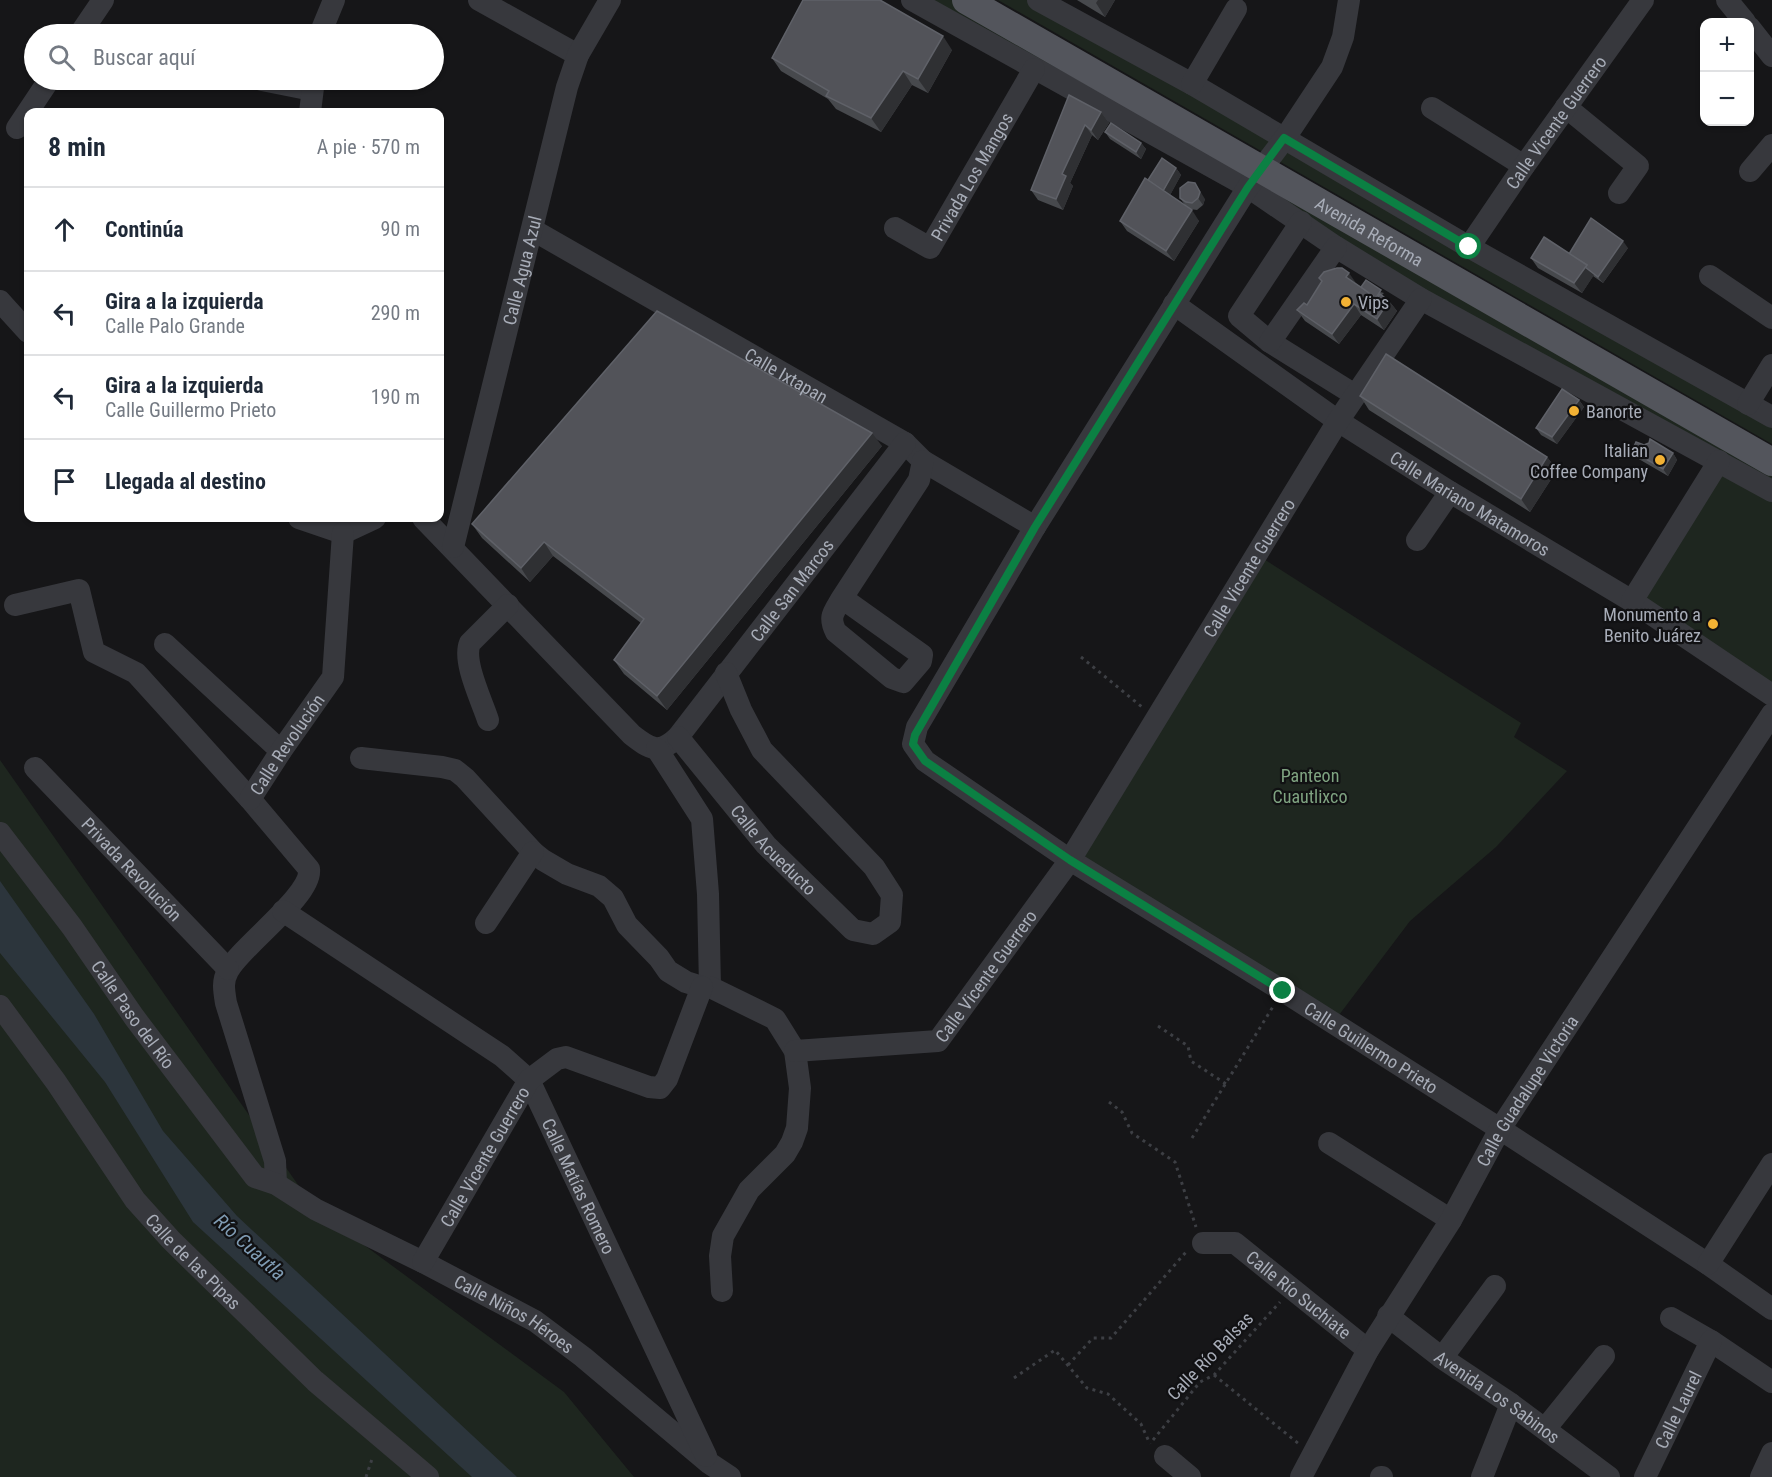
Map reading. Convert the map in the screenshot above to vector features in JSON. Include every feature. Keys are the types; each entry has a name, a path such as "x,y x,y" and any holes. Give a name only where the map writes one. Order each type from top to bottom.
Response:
{"main road":[{"name":"Avenida Reforma","path":"966,0 1266,163 1772,444"},
{"name":"Avenida Reforma","path":"998,0 1266,163 1772,462"}],"street":[{"path":"87,24 103,0"},
{"path":"324,24 334,0"},
{"path":"479,0 578,55"},
{"name":"Calle Agua Azul","path":"453,547 567,87 578,55 609,0"},
{"path":"912,0 1034,69 1469,247 1772,417"},
{"path":"1038,0 1192,84 1266,163 1301,222 1336,248 1421,299 1772,491"},
{"path":"1035,527 1174,304 1332,67 1343,37 1349,0"},
{"name":"Calle Vicente Guerrero","path":"1469,247 1643,0"},
{"path":"1727,0 1742,18"},
{"path":"1192,84 1236,9"},
{"path":"1754,34 1772,56"},
{"name":"Privada Los Mangos","path":"895,228 930,248 1034,69"},
{"path":"27,108 41,90"},
{"path":"310,108 312,90"},
{"path":"1566,107 1638,166 1619,194"},
{"path":"1432,108 1524,166"},
{"path":"11,129 24,112"},
{"path":"1750,171 1772,145"},
{"path":"1301,222 1239,316 1270,342 1355,395"},
{"name":"Calle Ixtapan","path":"533,230 906,443 923,461 1035,527"},
{"path":"1270,342 1336,248"},
{"path":"1710,276 1772,318"},
{"name":"Calle Vicente Guerrero","path":"795,1051 938,1041 1070,860 1338,421 1421,299"},
{"path":"0,301 24,328"},
{"name":"Calle Mariano Matamoros","path":"1174,304 1338,421 1450,492 1632,601 1772,695"},
{"path":"1748,404 1772,365"},
{"name":"Calle San Marcos","path":"678,737 906,443"},
{"path":"842,598 919,480 923,461"},
{"path":"1632,601 1719,461"},
{"path":"1417,540 1450,492"},
{"path":"311,522 344,533 367,522"},
{"path":"427,522 632,735 645,745 657,749 669,745 678,737"},
{"name":"Calle Guillermo Prieto","path":"1035,527 917,727 913,744 925,761 1070,860 1283,991 1500,1129 1708,1264 1772,1310"},
{"name":"Calle Revolución","path":"228,969 284,911 308,881 309,869 250,799 280,751 333,677 344,533"},
{"path":"15,605 79,590 94,652 136,673 250,799"},
{"path":"488,720 469,663 467,650 470,643 508,605"},
{"path":"165,644 280,751"},
{"name":"Calle Acueducto","path":"678,737 766,844 853,930 873,934 890,922 892,896 874,867 762,750 741,710 726,673"},
{"name":"Calle Guadalupe Victoria","path":"1301,1477 1368,1350 1451,1220 1500,1129 1772,714"},
{"path":"657,749 702,819 708,894 706,987"},
{"path":"361,758 442,766 455,770 533,852 567,874 599,886 613,898 627,925 659,958 668,971 686,982 706,987 775,1019 795,1051 800,1088 797,1128 785,1154 749,1190 723,1236 720,1256 722,1291"},
{"name":"Privada Revolución","path":"35,768 228,969"},
{"name":"Calle Paso del Río","path":"0,833 72,927 134,1017 255,1177 276,1184"},
{"path":"486,923 533,852"},
{"name":"Calle Matías Romero","path":"284,911 502,1056 529,1080 709,1463"},
{"path":"228,969 223,986 226,1003 276,1161 276,1184"},
{"name":"Calle Vicente Guerrero","path":"423,1262 529,1080 557,1059 566,1057 649,1088 660,1088 667,1079 706,987"},
{"name":"Calle de las Pipas","path":"0,1006 56,1082 135,1200 171,1240 315,1381 429,1477"},
{"path":"1329,1143 1451,1220"},
{"path":"1708,1264 1772,1164"},
{"name":"Calle Niños Héroes","path":"276,1184 315,1209 535,1321 583,1357 709,1463 730,1477"},
{"name":"Calle Río Suchiate","path":"1203,1243 1235,1243 1368,1350"},
{"path":"1442,1358 1495,1286"},
{"name":"Avenida Los Sabinos","path":"1388,1316 1442,1358 1511,1404 1609,1477"},
{"path":"1671,1318 1711,1341 1772,1382"},
{"name":"Calle Laurel","path":"1645,1477 1711,1341"},
{"path":"1545,1429 1604,1356"},
{"path":"1482,1477 1511,1404"},
{"path":"1157,1450 1190,1477"},
{"path":"1761,1477 1772,1453"}],"path":[{"path":"1081,657 1155,718"},
{"path":"1192,1138 1283,991"},
{"path":"1158,1026 1188,1046 1191,1061 1227,1084"},
{"path":"1068,1365 1093,1338 1111,1338 1186,1251 1203,1243 1175,1162 1132,1133 1122,1112 1108,1102"},
{"name":"Calle Río Balsas","path":"1157,1450 1200,1382 1214,1375 1292,1289"},
{"path":"1014,1377 1055,1350 1087,1388 1108,1394 1141,1424 1157,1450"},
{"path":"1214,1375 1312,1455"}],"green space":[{"path":"912,0 966,0 1772,462 1772,695 1632,601 1719,461"},
{"path":"998,0 1038,0 1772,417 1772,444"},
{"name":"Panteon Cuautlixco","path":"1256,554 1521,723 1514,737 1567,771 1496,847 1410,921 1333,1023 1070,860"},
{"path":"0,760 315,1209 564,1392 634,1477 0,1477"}],"water":[{"name":"Río Cuautla","path":"0,881 94,1014 163,1131 237,1216 517,1477 472,1477 193,1222 105,1082 0,953"}],"building":[{"path":"803,0 880,0 943,36 918,79 903,71 871,118 826,96 829,91 772,58"},
{"path":"1069,95 1101,112 1091,130 1085,125 1062,174 1066,176 1056,199 1031,190"},
{"path":"1111,123 1141,143 1136,152 1105,132"},
{"path":"1162,158 1176,168 1163,191 1148,180"},
{"path":"1145,178 1192,210 1166,251 1120,221"},
{"path":"1188,182 1195,183 1200,192 1198,198 1192,203 1180,198 1180,188"},
{"path":"1591,218 1623,241 1598,277 1585,267 1587,265 1569,254"},
{"path":"1544,237 1587,265 1574,283 1531,258"},
{"path":"1342,268 1349,273 1346,277 1377,298 1380,294 1389,301 1377,319 1354,304 1332,334 1297,310 1304,303 1307,305 1322,281 1319,278 1324,272"},
{"path":"1366,280 1381,290 1376,298 1361,287"},
{"path":"657,311 872,433 657,696 614,660 644,619 544,542 521,568 472,524"},
{"path":"1386,354 1547,457 1521,499 1360,396"},
{"path":"1562,389 1579,400 1552,437 1536,428"},
{"path":"1650,439 1673,453 1663,469 1632,451 1636,442 1644,445 1649,443"}],"place":[{"name":"Vips","path":"1346,302"},
{"name":"Banorte","path":"1574,411"},
{"name":"Italian Coffee Company","path":"1660,460"},
{"name":"Monumento a Benito Juárez","path":"1713,624"}],"route":[{"path":"1283,991 1070,860 925,761 917,753 913,744 917,727 1035,527 1248,187 1284,138 1469,247"}]}
